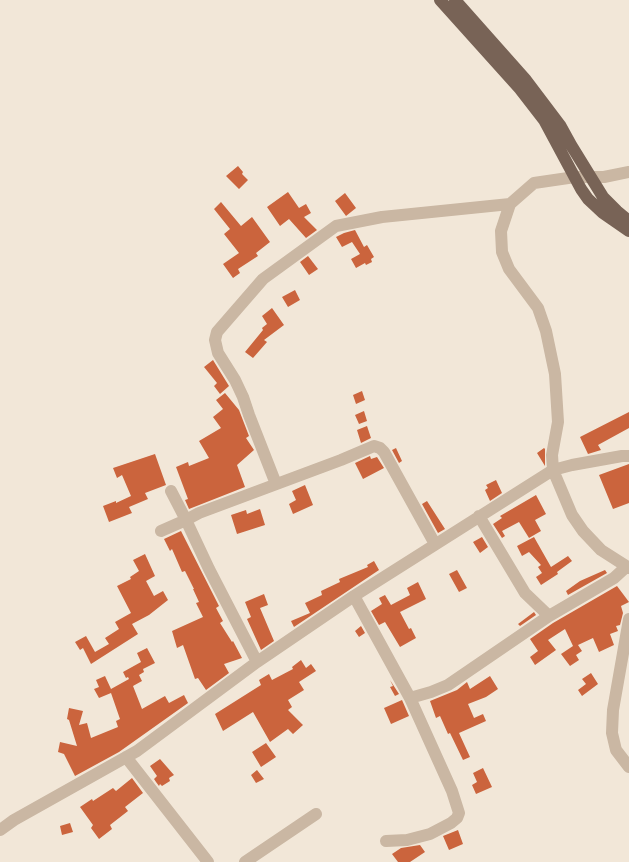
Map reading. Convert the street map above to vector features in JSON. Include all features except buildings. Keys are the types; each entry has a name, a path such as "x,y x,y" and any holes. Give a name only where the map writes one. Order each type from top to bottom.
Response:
{"main road":[{"path":"440,0 520,89 544,120 588,199 603,213 629,231"},
{"path":"455,0 526,80 560,125 603,197 629,221"}],"street":[{"path":"410,698 431,692 448,684 549,616 628,568 601,550 583,531 572,514 553,470 552,455 558,422 555,374 541,314 509,270 502,252 501,231 510,204 534,183 575,177 591,178 629,172"},
{"path":"276,484 248,415 243,397 218,353 215,340 217,332 264,279 336,226 382,218 510,204"},
{"path":"161,531 199,513 374,446 380,448 435,544"},
{"path":"0,830 14,820 137,750 257,662 354,596 553,470 629,456"},
{"path":"171,491 257,662"},
{"path":"479,516 525,592 549,616"},
{"path":"354,596 410,698 452,791 459,813 457,818 444,829 407,840 386,841"},
{"path":"629,619 613,710 612,733 616,750 629,768"},
{"path":"126,757 208,862"},
{"path":"245,862 316,814"}]}
